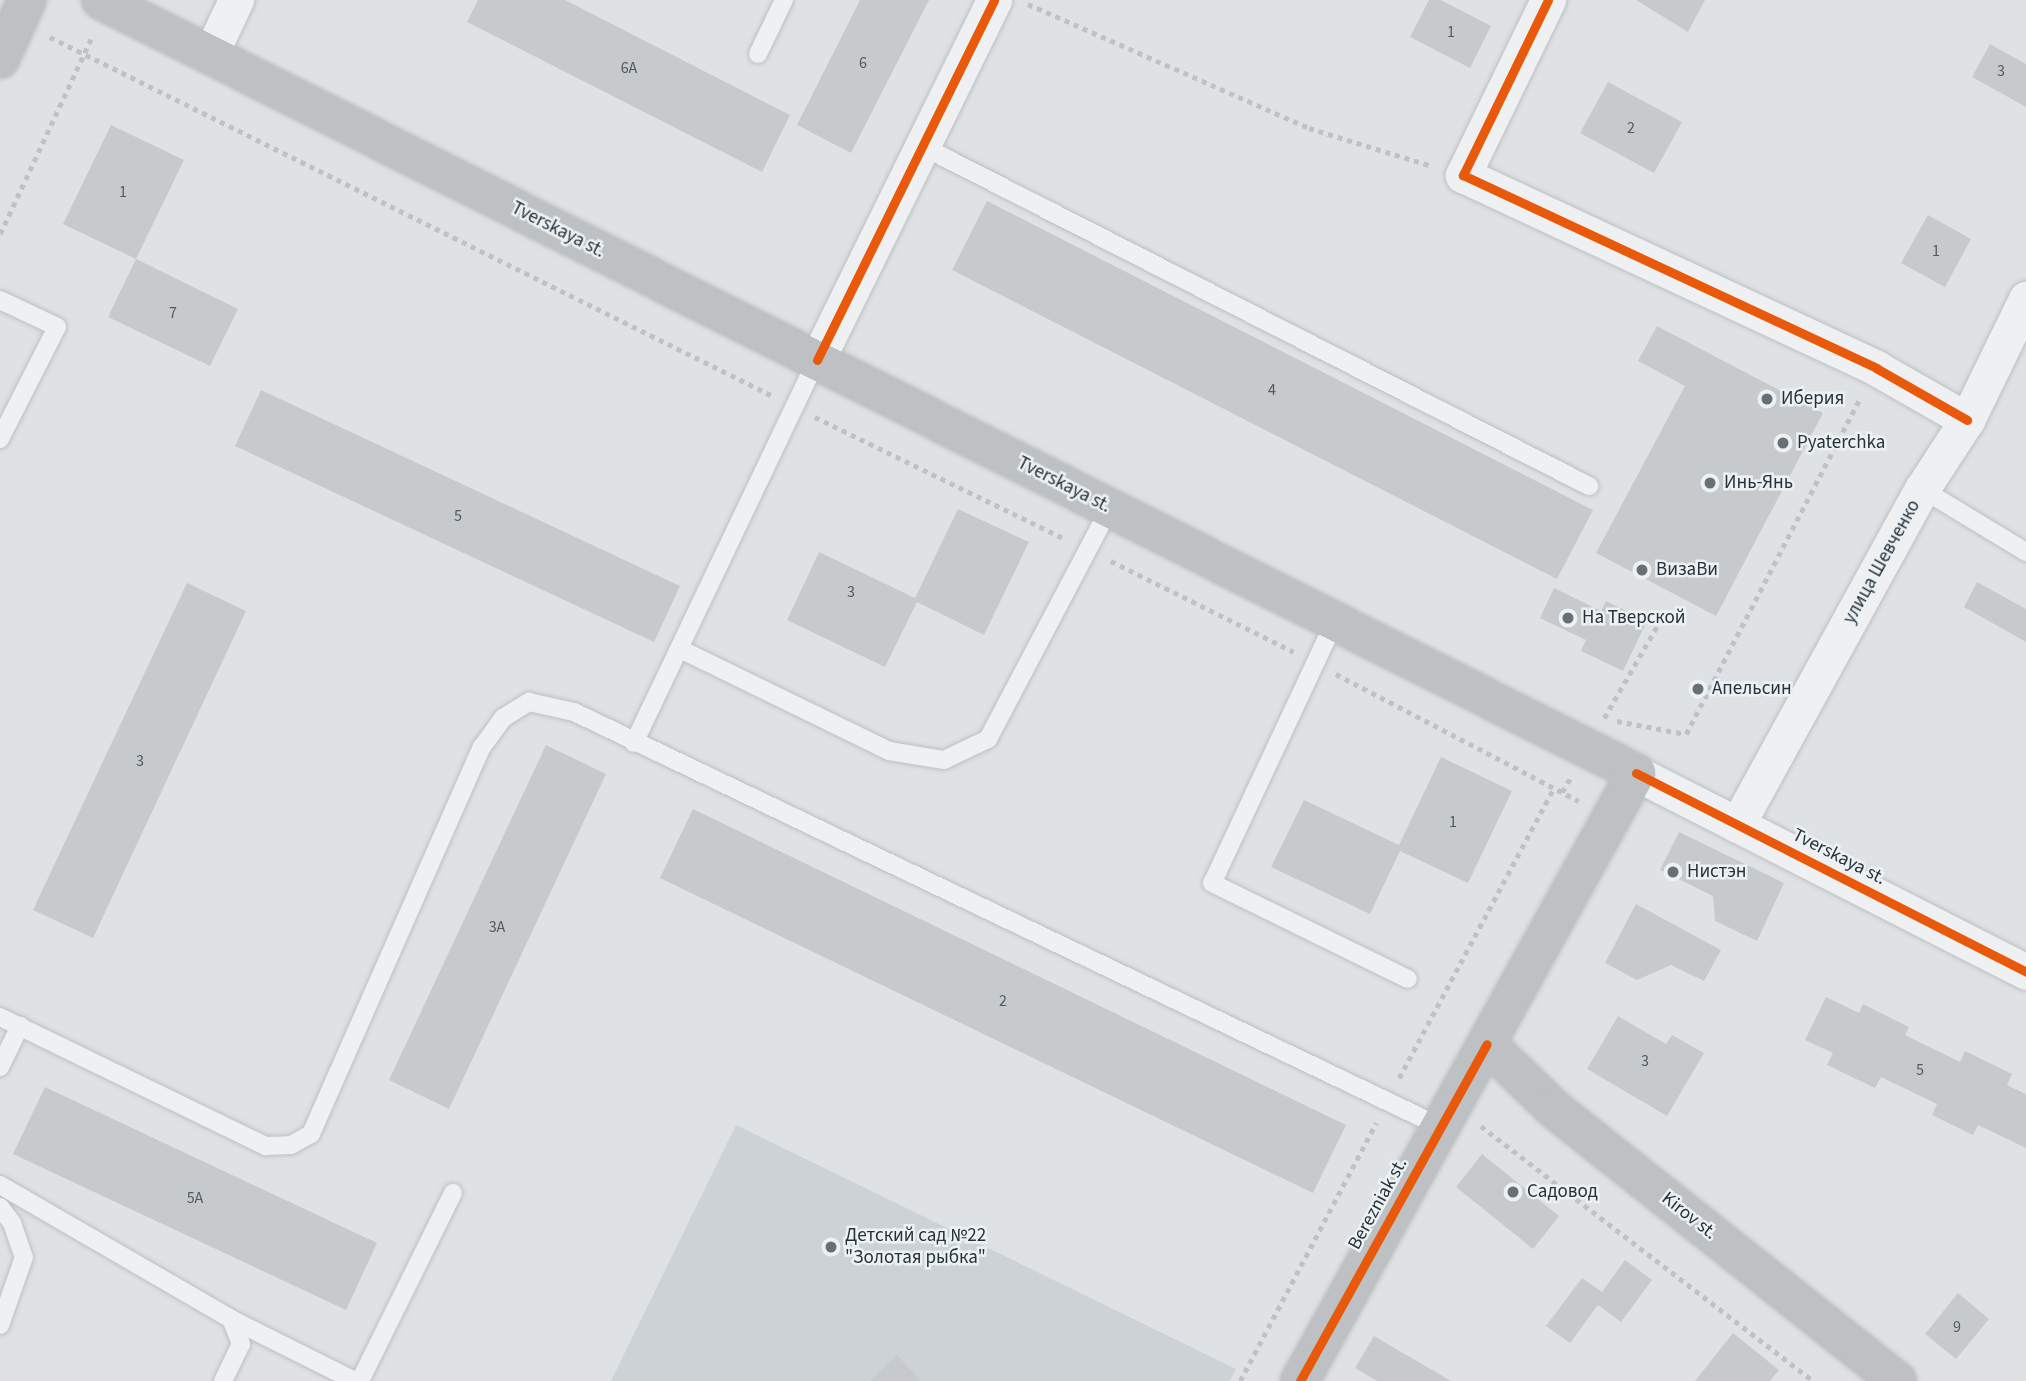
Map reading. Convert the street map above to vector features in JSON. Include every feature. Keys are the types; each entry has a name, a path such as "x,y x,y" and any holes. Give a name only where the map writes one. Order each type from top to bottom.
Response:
{"main road":[{"path":"0,59 27,0"},
{"name":"Tverskaya st.","path":"105,2 1335,621 1594,726 1636,773"},
{"name":"Berezniak st.","path":"1300,1381 1636,773"},
{"name":"Kirov st.","path":"1487,1044 1554,1109 1898,1381"}],"street":[{"path":"817,360 994,0"},
{"path":"1548,0 1463,175 1877,368 1967,420"},
{"path":"210,55 235,1"},
{"name":"улица Шевченко","path":"1737,825 1922,489 1967,420 2026,299"},
{"name":"Tverskaya st.","path":"1636,773 2026,972"}],"lane":[{"path":"758,54 784,0"},
{"path":"922,146 1589,486"},
{"path":"0,300 57,327 0,439"},
{"path":"634,743 817,360"},
{"path":"1922,489 2026,552"},
{"path":"680,649 888,751 944,760 988,739 1110,508"},
{"path":"1335,621 1212,883 1408,979"},
{"path":"0,1017 266,1146 290,1145 311,1134 482,747 503,718 529,702 574,712 634,743 1445,1119"},
{"path":"0,1068 20,1026"},
{"path":"0,1185 231,1319 358,1381 453,1193"},
{"path":"0,1208 12,1223 24,1257 0,1325"},
{"path":"223,1381 241,1344 231,1319"}],"path":[{"path":"1020,0 1309,128 1463,175"},
{"path":"0,234 105,2"},
{"path":"1594,726 1686,734 1877,368"},
{"path":"1562,792 1594,726 1664,615"},
{"path":"1397,1082 1445,1119 1483,1127 1813,1381"}],"shaded area":[{"name":"Детский сад №22 \"Золотая рыбка\"","path":"736,1125 1236,1369 1230,1381 611,1381"}],"building":[{"path":"478,0 565,0 790,115 762,172 467,22"},
{"path":"860,0 929,0 851,153 797,125"},
{"path":"1429,0 1441,0 1491,26 1470,68 1410,37"},
{"path":"1636,0 1705,0 1688,32"},
{"path":"1990,44 2026,64 2026,107 1972,77"},
{"path":"1608,82 1682,122 1654,173 1580,133"},
{"path":"111,125 184,160 136,259 63,224"},
{"path":"987,201 1593,510 1557,579 952,270"},
{"path":"1928,215 1971,239 1945,287 1901,263"},
{"path":"136,259 238,309 210,366 108,317"},
{"name":"Инь-Янь","path":"1657,326 1823,413 1716,616 1596,553 1685,386 1638,361"},
{"path":"261,390 680,586 654,642 235,446"},
{"path":"958,509 1029,542 984,635 917,602 885,667 787,620 819,552 915,598"},
{"path":"1977,582 2026,609 2026,642 1964,607"},
{"path":"187,583 246,611 93,938 33,910"},
{"path":"1554,588 1601,611 1606,601 1647,621 1623,671 1581,651 1586,640 1540,618"},
{"path":"546,745 606,774 449,1109 389,1080"},
{"path":"1441,757 1512,791 1468,883 1400,851 1370,914 1271,867 1304,800 1399,845"},
{"path":"693,809 1346,1125 1313,1193 660,878"},
{"path":"1679,832 1784,883 1757,941 1715,921 1713,896 1660,870"},
{"path":"1636,904 1721,950 1704,981 1671,965 1637,980 1605,963"},
{"path":"1826,997 1859,1013 1863,1004 1909,1027 1905,1035 1960,1062 1965,1051 2012,1074 2007,1085 2026,1094 2026,1148 1978,1125 1973,1135 1932,1115 1937,1104 1881,1077 1875,1088 1827,1065 1833,1053 1805,1040"},
{"path":"1618,1016 1666,1044 1672,1035 1704,1053 1667,1116 1587,1069"},
{"path":"45,1087 377,1243 346,1310 13,1154"},
{"path":"1482,1154 1559,1216 1533,1249 1456,1187"},
{"path":"1625,1260 1652,1280 1621,1322 1598,1305 1570,1343 1546,1326 1582,1278 1602,1292"},
{"path":"1958,1293 1989,1319 1956,1359 1925,1334"},
{"path":"1733,1333 1779,1370 1770,1381 1695,1381"},
{"path":"1374,1336 1451,1381 1377,1381 1355,1368"},
{"path":"897,1355 921,1381 870,1381"}],"cycle path":[{"path":"817,360 994,0"},
{"path":"1548,0 1463,175 1876,368 1967,420"},
{"path":"1636,773 2026,972"},
{"path":"1300,1381 1487,1044"}],"place":[{"name":"Иберия","path":"1767,399"},
{"name":"Pyaterchka","path":"1783,443"},
{"name":"Инь-Янь","path":"1710,483"},
{"name":"ВизаВи","path":"1642,570"},
{"name":"На Тверской","path":"1568,618"},
{"name":"Апельсин","path":"1698,689"},
{"name":"Нистэн","path":"1673,872"},
{"name":"Садовод","path":"1513,1192"},
{"name":"Детский сад №22 \"Золотая рыбка\"","path":"831,1247"}]}
